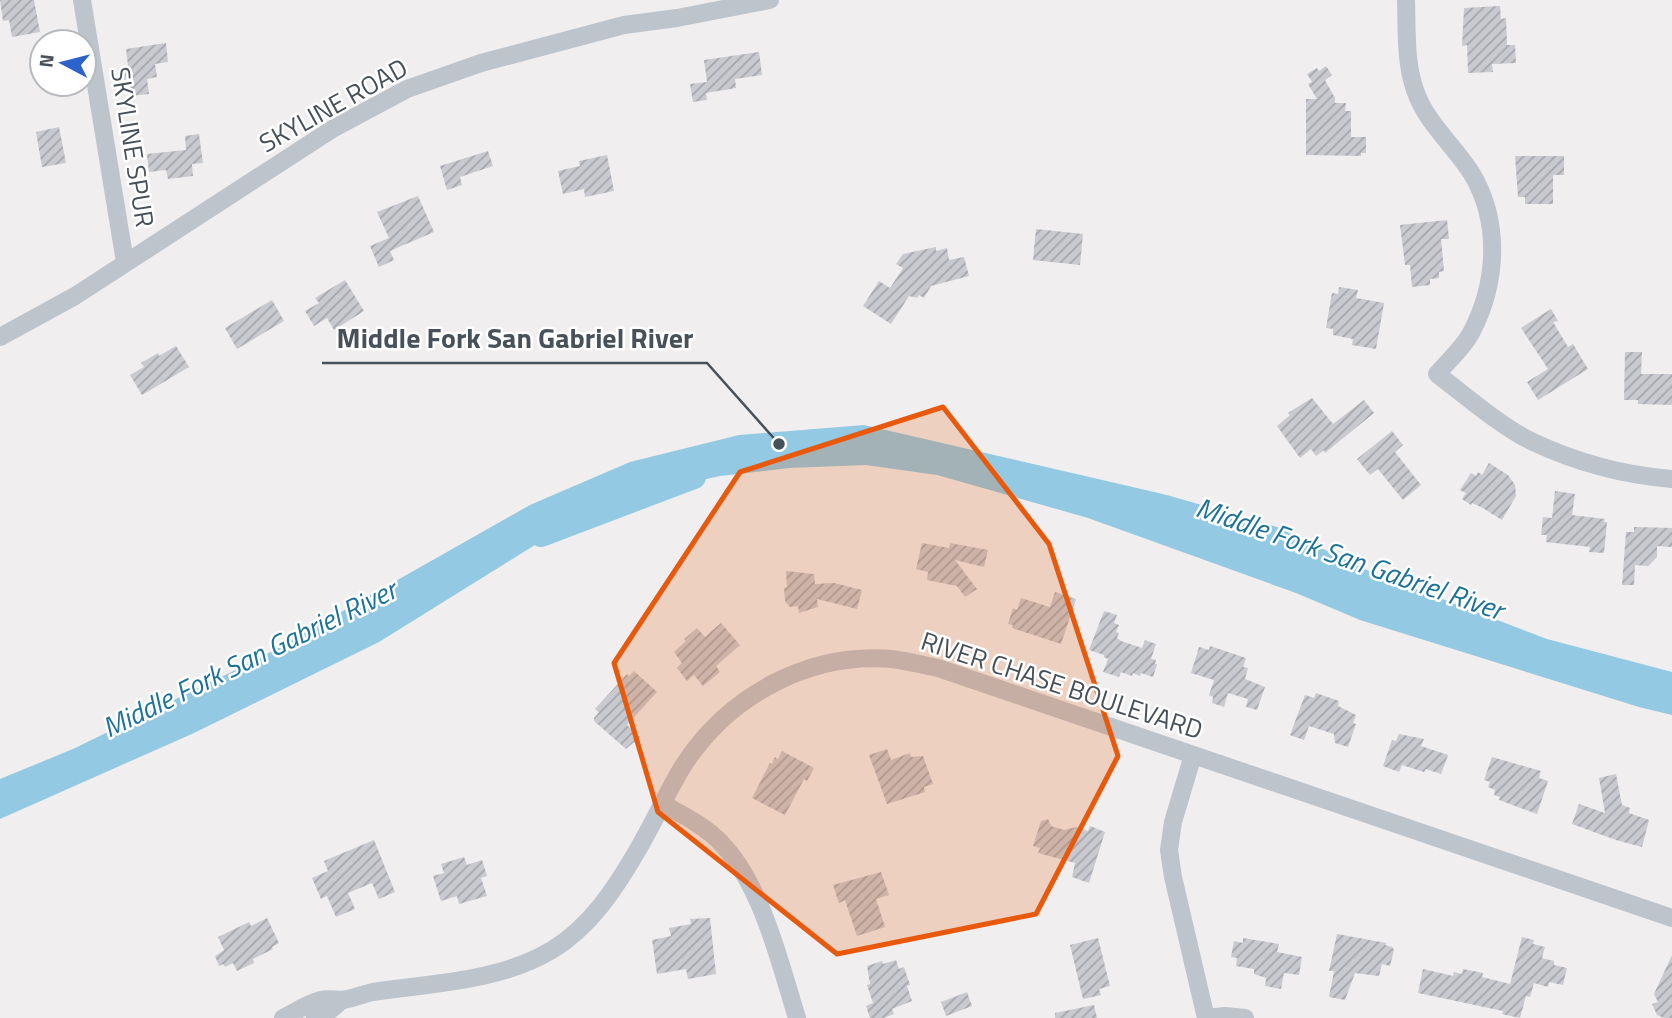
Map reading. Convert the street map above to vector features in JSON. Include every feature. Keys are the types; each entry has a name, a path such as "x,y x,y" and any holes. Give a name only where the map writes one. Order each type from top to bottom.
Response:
{"street":[{"name":"SKYLINE SPUR","path":"82,0 125,262"},
{"name":"SKYLINE ROAD","path":"0,337 75,296 334,128 407,89 481,63 625,25 677,19 770,0"},
{"path":"1406,0 1409,65 1414,90 1426,113 1472,175 1486,208 1494,250 1492,276 1470,335 1437,374 1530,440 1577,460 1633,475 1672,479"},
{"name":"RIVER CHASE BOULEVARD","path":"283,1018 323,999 342,1000 371,992 455,982 511,969 552,950 584,924 612,894 684,764 709,732 734,707 764,687 808,668 852,659 892,659 939,668 1672,918"},
{"path":"1193,755 1173,822 1169,850 1173,877 1206,1018 1245,1018"},
{"path":"663,804 688,818 720,842 739,864 757,898 797,1018"},
{"path":"342,1000 346,1018"},
{"name":"RIVER CHASE BOULEVARD","path":"315,1018 327,1013 342,1000"}],"highlighted area":[{"path":"943,407 1049,544 1118,756 1036,914 837,954 658,812 614,663 740,472"}],"water":[{"path":"864,425 1167,495 1277,527 1369,571 1547,639 1672,672 1672,715 1360,620 1296,593 1088,518 937,475 866,465 789,468 720,476 629,496 562,528 379,642 194,733 0,819 0,779 73,749 260,658 530,505 630,462 739,435"}],"building":[{"path":"0,0 34,0 39,28 28,28 28,34 12,37 9,20 3,21"},
{"path":"1500,6 1501,19 1506,18 1507,45 1515,45 1516,63 1492,64 1493,72 1468,73 1467,45 1462,46 1464,8"},
{"path":"166,43 168,62 155,64 157,77 147,79 149,94 131,96 129,79 123,80 122,67 128,66 126,49"},
{"path":"759,52 762,75 735,79 736,88 706,93 707,100 693,102 690,84 707,82 704,60"},
{"path":"1326,66 1332,75 1325,80 1335,103 1346,103 1345,111 1351,111 1351,137 1366,137 1366,153 1361,153 1361,156 1306,155 1306,99 1317,99 1308,84 1312,82 1307,74"},
{"path":"59,127 66,163 42,167 36,132"},
{"path":"199,134 203,163 192,164 193,176 168,179 166,170 149,172 147,154 186,150 185,136"},
{"path":"488,151 493,166 460,177 462,185 447,190 440,166"},
{"path":"607,155 614,191 585,197 584,189 563,194 558,171 580,166 579,161"},
{"path":"1515,156 1564,156 1564,175 1553,175 1553,204 1525,204 1525,197 1518,197"},
{"path":"418,196 434,232 390,251 394,260 379,267 370,246 389,238 377,212"},
{"path":"1447,220 1449,239 1441,239 1444,271 1439,272 1439,278 1430,279 1430,285 1412,287 1410,265 1405,265 1400,225"},
{"path":"1036,229 1083,234 1080,265 1033,260"},
{"path":"936,247 936,251 947,248 949,260 964,257 969,276 931,286 924,298 919,295 917,298 909,296 891,324 863,306 879,281 890,288 903,268 896,264 903,254"},
{"path":"345,280 364,311 334,330 327,318 314,326 305,311 319,303 315,298"},
{"path":"1339,287 1358,290 1356,298 1384,303 1376,349 1352,345 1353,339 1333,335 1333,329 1326,328 1332,293 1338,294"},
{"path":"272,300 284,321 237,349 225,328"},
{"path":"1551,309 1558,321 1553,322 1568,347 1573,344 1588,369 1538,400 1527,382 1548,369 1521,328"},
{"path":"176,346 189,367 142,395 130,375 144,367 141,363"},
{"path":"1625,352 1642,352 1641,374 1672,374 1672,405 1638,404 1638,400 1624,400"},
{"path":"1312,398 1333,424 1364,400 1374,413 1325,453 1324,450 1316,456 1311,449 1300,458 1277,426 1290,415 1288,413"},
{"path":"1392,431 1403,445 1395,452 1421,485 1403,500 1378,469 1370,475 1357,459"},
{"path":"1489,463 1508,475 1515,485 1516,496 1502,520 1462,499 1466,493 1460,490 1471,473 1476,476 1478,472 1482,475"},
{"path":"1555,491 1575,494 1572,515 1605,519 1604,553 1589,552 1590,547 1546,542 1547,535 1541,535 1543,517 1552,518"},
{"path":"1634,527 1672,528 1672,547 1657,546 1657,557 1648,566 1635,565 1634,585 1622,585 1626,532 1634,532"},
{"path":"922,543 949,548 950,543 988,550 984,567 955,560 977,589 965,597 957,586 927,580 928,572 916,569"},
{"path":"786,571 814,574 815,584 834,583 862,590 857,609 817,599 818,607 799,613 798,606 790,607 785,601"},
{"path":"1055,592 1076,599 1061,644 1012,628 1013,625 1008,624 1013,608 1017,610 1021,598 1050,607"},
{"path":"1104,611 1117,615 1114,623 1119,625 1116,632 1119,633 1117,638 1121,641 1142,648 1145,640 1156,644 1151,659 1156,660 1157,664 1153,677 1141,673 1140,676 1133,673 1132,676 1121,672 1119,677 1103,672 1108,659 1089,650"},
{"path":"721,623 740,645 716,666 720,672 703,686 694,675 687,681 677,668 682,663 674,652 697,628 705,637"},
{"path":"1210,646 1246,658 1243,667 1248,668 1245,679 1265,687 1257,710 1246,707 1248,699 1228,693 1224,707 1212,703 1213,697 1209,695 1214,680 1191,673 1199,647 1209,650"},
{"path":"634,671 657,692 627,725 640,737 626,749 594,721 594,718 599,712 595,709 627,674 629,676"},
{"path":"1316,693 1339,701 1338,706 1356,715 1353,723 1356,724 1348,747 1335,743 1334,734 1309,726 1304,740 1290,735 1305,695 1314,698"},
{"path":"1399,734 1424,739 1421,746 1448,755 1441,774 1402,765 1399,772 1383,766 1392,740 1396,741"},
{"path":"887,749 891,760 910,753 911,757 923,756 933,784 924,787 925,792 887,804 869,755"},
{"path":"782,751 814,768 807,781 804,779 785,815 752,798 770,763 772,764 775,757 778,759"},
{"path":"1492,757 1541,771 1539,778 1548,781 1537,814 1499,800 1500,797 1494,795 1495,790 1488,787 1490,782 1484,780"},
{"path":"1616,774 1622,805 1630,808 1629,813 1649,820 1642,847 1572,824 1579,804 1605,813 1599,778"},
{"path":"1048,819 1051,826 1064,830 1076,827 1088,831 1090,826 1105,832 1089,883 1072,877 1075,863 1038,853 1040,848 1033,846 1041,821"},
{"path":"374,840 395,892 379,899 372,883 348,893 355,909 336,917 327,896 321,899 312,878 328,871 324,861"},
{"path":"464,857 467,865 482,860 487,876 481,878 487,896 459,904 457,896 441,901 433,876 444,873 441,864"},
{"path":"881,872 889,895 876,899 885,927 857,936 845,900 839,903 833,885"},
{"path":"267,918 279,943 272,947 273,949 237,971 233,963 225,967 223,964 219,966 215,956 224,950 218,937 249,922 251,926"},
{"path":"710,918 716,974 688,979 686,969 657,974 652,940 671,936 669,928 691,924 690,919"},
{"path":"1337,934 1386,943 1385,945 1394,950 1390,966 1382,964 1379,976 1355,973 1345,1000 1329,997 1334,971 1329,971"},
{"path":"1522,937 1545,947 1542,958 1567,968 1563,985 1549,982 1548,987 1534,983 1530,997 1526,996 1520,1018 1502,1014 1503,1011 1418,993 1423,969 1453,976 1454,972 1462,974 1463,969 1483,973 1482,977 1510,984"},
{"path":"1098,938 1110,986 1099,989 1101,995 1083,999 1070,945"},
{"path":"1243,938 1279,944 1277,952 1302,957 1299,975 1284,973 1281,989 1265,986 1266,978 1254,974 1254,969 1236,966 1237,958 1231,957 1234,941 1243,943"},
{"path":"1672,955 1672,1018 1664,1018 1657,1015 1652,1004 1658,1002 1654,994"},
{"path":"896,960 899,969 904,967 912,1001 892,1009 894,1014 884,1018 870,1018 866,1006 873,1003 867,985 870,984 867,966"},
{"path":"967,992 972,1006 946,1016 941,1002"},
{"path":"1094,1005 1097,1018 1055,1018 1055,1013"}],"waterway":[{"name":"Middle Fork San Gabriel River","path":"541,535 694,477"}],"place":[{"name":"Middle Fork San Gabriel River","path":"779,444"}]}
